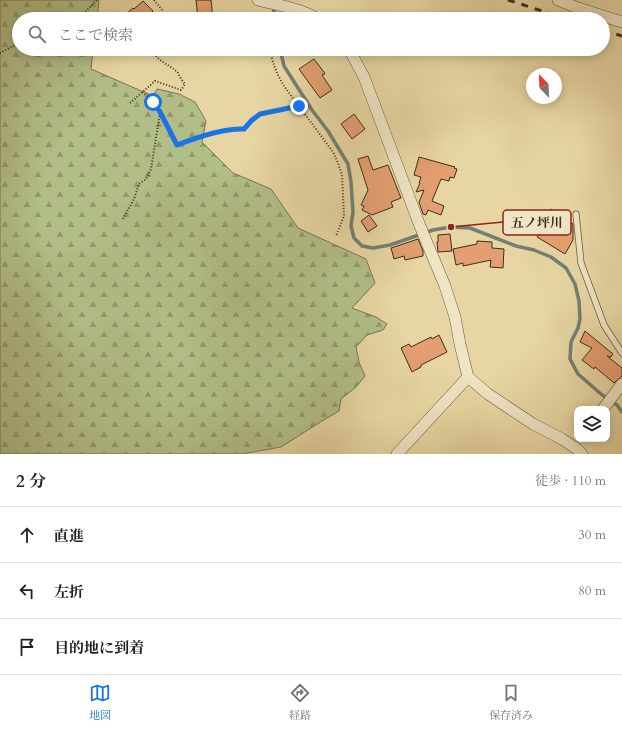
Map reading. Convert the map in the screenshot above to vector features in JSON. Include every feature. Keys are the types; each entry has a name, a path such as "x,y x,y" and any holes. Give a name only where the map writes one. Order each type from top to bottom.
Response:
{"street":[{"path":"258,0 302,12"},
{"path":"558,0 591,12"},
{"path":"610,18 622,22"},
{"path":"353,56 364,77 420,226 446,286 455,317 468,377 488,394 533,424 562,439 580,451"},
{"path":"397,454 468,377"},
{"path":"605,406 622,384"}],"lane":[{"path":"576,214 581,263 604,325 622,353"}],"path":[{"path":"85,12 97,0"},
{"path":"154,0 163,12"},
{"path":"0,53 12,47"},
{"path":"130,103 155,81 182,90 185,84 177,72 156,56"},
{"path":"271,56 279,78 333,152 342,175 344,216 336,236"},
{"path":"142,92 153,102 160,112 177,145 190,140 236,128 244,129 260,114 299,106"},
{"path":"123,219 134,199 139,184 146,179 151,169 160,112"}],"green space":[{"path":"0,0 99,0 98,12 12,12 12,56 92,56 91,69 153,96 157,89 179,94 195,102 206,121 202,142 233,173 271,189 298,228 366,259 375,283 352,308 376,317 387,324 383,330 367,335 356,347 359,362 365,376 356,387 341,399 339,411 281,447 242,454 0,454"}],"building":[{"path":"196,0 211,0 212,12 197,12"},
{"path":"143,1 153,11 128,12 133,8 134,9"},
{"path":"314,59 324,72 325,74 322,75 332,90 320,98 299,69"},
{"path":"354,114 365,129 352,139 341,124"},
{"path":"368,156 373,170 388,165 401,198 391,202 393,207 372,215 362,210 364,206 361,205 368,190 358,159"},
{"path":"419,157 455,167 454,168 457,169 454,178 450,177 449,181 441,179 432,201 444,206 441,215 428,210 426,215 423,214 419,202 424,190 416,192 421,177 414,175"},
{"path":"551,209 573,224 573,240 565,254 537,237 547,222 544,220"},
{"path":"369,215 377,226 368,232 361,221"},
{"path":"450,234 452,251 438,252 438,235"},
{"path":"418,239 423,251 423,256 405,260 404,256 394,259 391,248"},
{"path":"477,241 492,242 492,248 504,249 503,268 490,267 491,260 463,266 463,263 456,265 453,249 477,244"},
{"path":"585,331 613,354 611,357 607,356 622,368 622,376 614,383 595,367 594,369 582,360 592,348 580,342"},
{"path":"439,335 447,352 421,365 421,367 412,372 401,348 409,344 411,347 431,337 432,339"}],"waterway":[{"path":"273,7 274,12"},
{"path":"282,56 284,66 312,110 328,131 348,164 353,212 351,226 354,238 362,246 373,248 390,245 433,230 451,227 470,228 516,246 534,250 551,257 566,268 575,284 579,301 580,319 578,328 571,342 570,359 578,374 601,394 617,405 622,412"}],"railway":[{"path":"508,0 545,12"},
{"path":"610,32 622,36"}],"place":[{"name":"五ノ坪川","path":"451,227"}],"route":[{"path":"153,102 160,112 177,145 190,140 236,128 244,129 260,114 299,106"}]}
